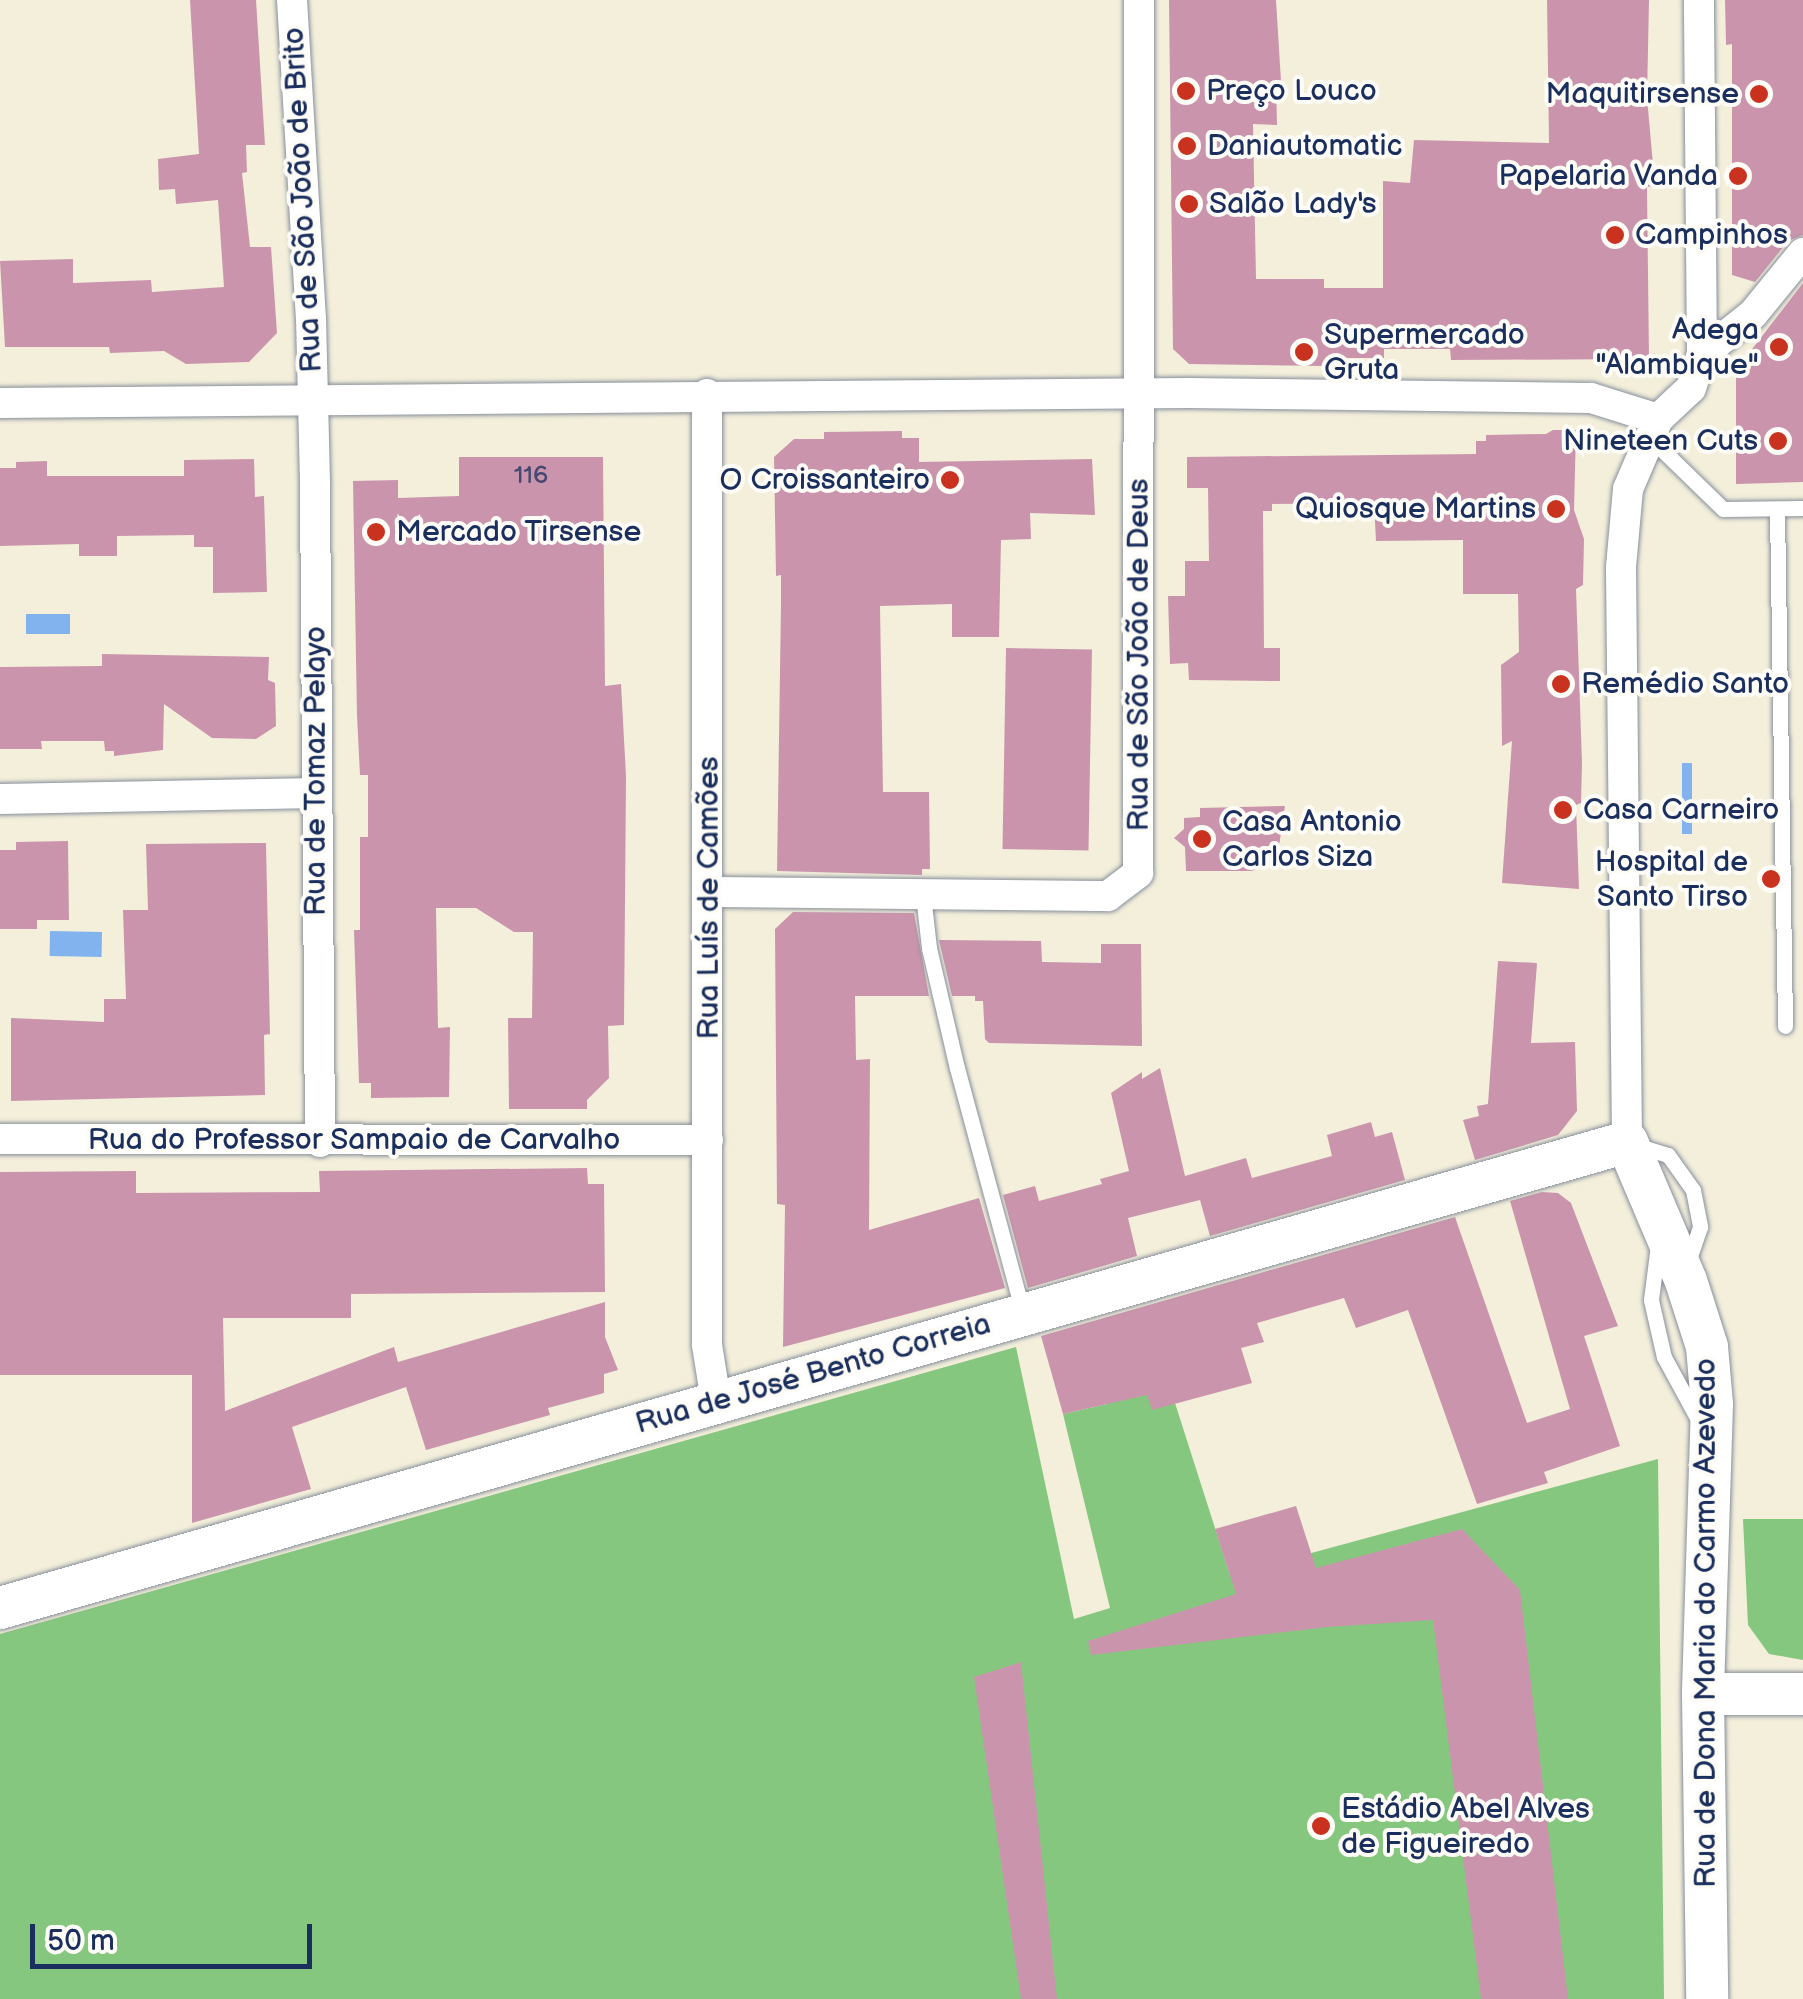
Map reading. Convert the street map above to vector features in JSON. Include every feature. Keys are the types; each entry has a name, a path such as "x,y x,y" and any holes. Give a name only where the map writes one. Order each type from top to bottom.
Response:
{"street":[{"name":"Rua de São João de Brito","path":"292,0 313,400"},
{"name":"Rua de São João de Deus","path":"710,892 1108,896 1138,874 1138,0"},
{"path":"1627,1142 1621,567 1628,489 1654,429 1691,388 1702,355 1699,0"},
{"path":"1702,355 1753,314 1803,253"},
{"path":"0,402 707,394 1591,398 1654,429"},
{"name":"Rua Luís de Camões","path":"707,394 707,1345 716,1402"},
{"name":"Rua de Tomaz Pelayo","path":"313,400 320,1142"},
{"path":"0,799 315,793"},
{"name":"Rua do Professor Sampaio de Carvalho","path":"0,1139 708,1140"},
{"name":"Rua de Dona Maria do Carmo Azevedo","path":"1627,1142 1684,1276 1707,1347 1712,1440 1704,1694 1707,1999"},
{"name":"Rua de José Bento Correia","path":"0,1608 1627,1142"},
{"path":"1704,1694 1803,1694"}],"lane":[{"path":"1654,429 1723,509 1803,508"},
{"path":"1777,508 1785,1026"},
{"path":"923,895 928,948 1023,1313"},
{"path":"1627,1142 1668,1156 1693,1190 1700,1227 1684,1276"},
{"path":"1660,1221 1651,1300 1664,1357 1689,1408 1712,1440"}],"green space":[{"path":"1016,1347 1074,1619 1110,1608 1063,1414 1107,1404 1096,1368 1175,1403 1230,1575 1658,1459 1664,1999 0,1999 0,1634"},
{"path":"1743,1519 1803,1519 1803,1660 1769,1654 1748,1625"}],"water":[{"path":"26,614 70,614 70,634 26,634"},
{"path":"1682,763 1692,763 1692,834 1682,834"},
{"path":"50,931 102,932 102,957 50,956"}],"building":[{"path":"190,0 256,0 265,145 246,145 247,172 242,173 250,247 271,247 277,333 249,362 186,364 164,351 110,353 109,347 5,347 0,261 73,259 73,283 151,280 152,292 224,287 218,200 176,204 175,189 159,190 158,159 199,154"},
{"path":"1169,0 1276,0 1281,81 1276,81 1277,125 1253,124 1256,279 1324,279 1324,288 1383,288 1383,181 1410,183 1414,140 1549,143 1547,0 1649,0 1647,98 1655,186 1647,187 1649,359 1451,360 1450,349 1384,349 1384,358 1325,358 1325,366 1189,364 1173,349"},
{"path":"1725,0 1803,0 1803,235 1788,241 1755,282 1732,275 1732,44 1726,45"},
{"path":"1803,283 1803,482 1736,484 1736,370"},
{"path":"1553,430 1576,430 1574,510 1584,539 1583,585 1576,589 1582,763 1581,803 1576,805 1579,889 1502,883 1512,741 1502,746 1501,665 1519,652 1518,594 1463,594 1463,540 1376,541 1374,503 1272,504 1272,511 1263,511 1264,648 1280,648 1280,681 1189,680 1188,663 1170,664 1168,596 1185,596 1185,561 1209,561 1208,488 1187,488 1187,457 1476,454 1476,441 1486,441 1486,435 1546,434"},
{"path":"902,431 902,438 919,438 919,462 1092,459 1095,515 1030,513 1031,539 1001,540 999,637 952,637 952,604 880,606 883,792 929,792 930,869 922,869 922,875 777,871 781,575 776,576 774,457 794,439 824,439 824,432"},
{"path":"459,457 603,457 605,686 621,684 626,776 624,1025 608,1026 609,1078 587,1100 587,1109 509,1109 508,1018 532,1018 533,932 514,932 476,908 436,908 438,1028 450,1027 449,1097 371,1098 371,1083 359,1083 354,930 360,930 360,837 368,837 368,775 360,775 353,481 398,480 398,498 459,496"},
{"path":"254,459 255,497 264,496 267,592 213,593 213,547 194,547 194,535 117,536 117,556 79,556 79,544 0,546 0,468 16,468 16,462 47,461 47,476 184,476 184,460"},
{"path":"1006,648 1092,650 1088,850 1002,849"},
{"path":"102,654 269,657 268,680 275,683 276,726 256,739 212,738 164,704 163,750 114,756 114,751 105,751 104,741 41,741 42,749 0,749 0,667 102,666"},
{"name":"Casa Antonio Carlos Siza","path":"1285,806 1278,853 1267,867 1251,871 1186,871 1185,847 1174,838 1184,829 1184,818 1200,817 1200,808"},
{"path":"68,841 69,920 37,920 37,929 0,929 0,850 16,850 16,842"},
{"path":"266,843 270,1034 264,1035 265,1095 11,1101 11,1018 104,1022 104,999 126,999 123,910 148,910 146,844"},
{"path":"793,912 914,913 929,996 855,996 856,1060 870,1059 869,1230 979,1198 1005,1288 783,1347 785,1205 777,1204 775,929"},
{"path":"939,940 1041,941 1042,962 1101,963 1101,944 1141,944 1142,1046 989,1043 985,1039 983,1001 975,1001 975,996 952,996"},
{"path":"1498,961 1537,963 1531,1043 1575,1042 1577,1111 1558,1135 1475,1160 1463,1120 1479,1116 1477,1106 1488,1104"},
{"path":"1160,1068 1185,1176 1246,1158 1252,1178 1332,1156 1327,1135 1371,1122 1375,1137 1392,1132 1405,1180 1210,1236 1200,1200 1128,1218 1137,1256 1028,1288 1003,1195 1035,1186 1039,1201 1102,1184 1100,1179 1129,1171 1111,1093 1142,1072 1142,1079"},
{"path":"587,1168 588,1184 604,1184 605,1292 351,1294 351,1318 223,1318 225,1411 394,1347 398,1362 605,1302 605,1337 618,1370 604,1374 604,1393 548,1408 550,1415 426,1450 406,1387 292,1427 311,1489 192,1523 192,1375 0,1375 0,1172 136,1171 136,1193 320,1192 319,1171"},
{"path":"1542,1192 1558,1193 1571,1203 1618,1326 1584,1336 1620,1446 1544,1472 1548,1483 1477,1504 1408,1310 1356,1328 1344,1298 1257,1323 1264,1342 1241,1348 1252,1383 1152,1410 1147,1395 1063,1414 1041,1336 1455,1217 1527,1423 1570,1409 1510,1201"},
{"path":"1296,1506 1316,1568 1462,1529 1520,1590 1568,1999 1481,1999 1433,1620 1327,1627 1091,1655 1088,1641 1236,1594 1215,1529"},
{"path":"1021,1662 1057,1999 1021,1999 974,1677"}],"place":[{"name":"Preço Louco","path":"1186,91"},
{"name":"Maquitirsense","path":"1759,94"},
{"name":"Daniautomatic","path":"1187,146"},
{"name":"Papelaria Vanda","path":"1738,176"},
{"name":"Salão Lady's","path":"1189,204"},
{"name":"Campinhos","path":"1615,235"},
{"name":"Adega \"Alambique\"","path":"1779,347"},
{"name":"Supermercado Gruta","path":"1304,352"},
{"name":"Nineteen Cuts","path":"1778,441"},
{"name":"O Croissanteiro","path":"950,480"},
{"name":"Quiosque Martins","path":"1556,509"},
{"name":"Mercado Tirsense","path":"376,532"},
{"name":"Remédio Santo","path":"1561,684"},
{"name":"Casa Carneiro","path":"1563,810"},
{"name":"Casa Antonio Carlos Siza","path":"1202,839"},
{"name":"Hospital de Santo Tirso","path":"1771,879"},
{"name":"Estádio Abel Alves de Figueiredo","path":"1321,1826"}]}
